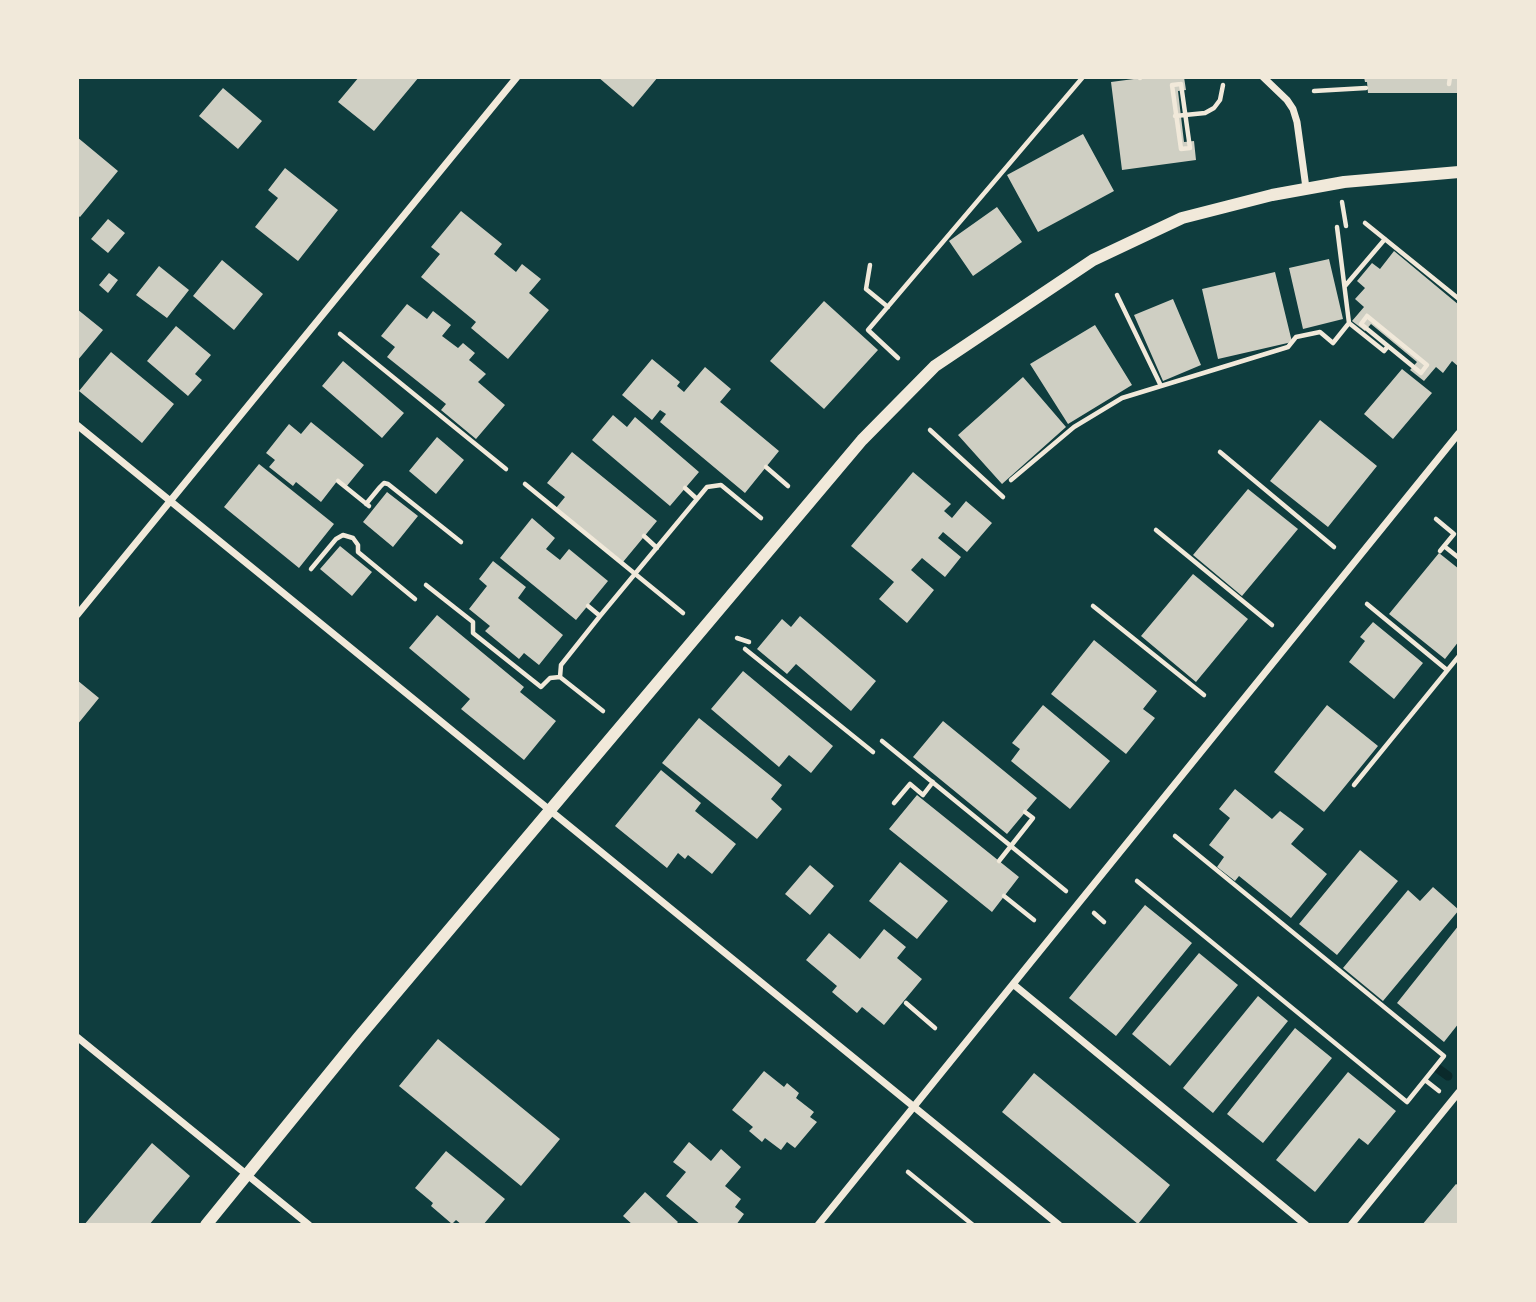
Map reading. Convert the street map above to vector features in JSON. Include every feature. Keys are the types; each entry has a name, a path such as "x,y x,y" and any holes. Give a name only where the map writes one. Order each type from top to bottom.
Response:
{"street":[{"path":"77,615 517,77"},
{"path":"1263,77 1293,109 1306,188"},
{"path":"206,1225 358,1038 862,440 935,366 1093,260 1182,218 1306,188 1362,179 1459,172"},
{"path":"77,425 1059,1225"},
{"path":"818,1225 1459,433"},
{"path":"1013,984 1306,1225"},
{"path":"77,1037 309,1225"},
{"path":"1350,1225 1459,1092"}],"path":[{"path":"898,358 868,330 1083,77"},
{"path":"1449,85 1450,77"},
{"path":"1181,84 1185,116 1190,148 1181,149 1172,85 1181,84"},
{"path":"1175,116 1205,113 1214,108 1220,100 1223,85"},
{"path":"1314,91 1366,88"},
{"path":"1342,201 1346,226"},
{"path":"1365,223 1459,299"},
{"path":"1011,480 1074,427 1122,398 1288,347 1296,337 1320,332 1333,343 1349,323 1338,227"},
{"path":"1345,286 1385,239"},
{"path":"870,265 866,289 888,307"},
{"path":"1117,295 1161,386"},
{"path":"1367,316 1427,365 1421,373 1388,346 1361,324 1367,316"},
{"path":"1349,323 1384,351 1388,346"},
{"path":"340,334 506,469"},
{"path":"930,430 1003,497"},
{"path":"1220,452 1334,547"},
{"path":"766,467 788,486"},
{"path":"338,481 368,505 380,487 384,483 388,484 461,542"},
{"path":"525,484 683,613"},
{"path":"560,677 561,664 707,487 721,485 761,518"},
{"path":"685,488 697,499"},
{"path":"1436,519 1454,534 1440,551"},
{"path":"1156,530 1272,625"},
{"path":"311,569 335,539 344,536 353,538 358,545 358,552 415,599"},
{"path":"644,536 657,548"},
{"path":"1444,546 1459,558"},
{"path":"426,584 473,622 473,633 541,687 550,678 560,677 603,711"},
{"path":"1367,604 1447,670"},
{"path":"587,606 600,616"},
{"path":"1093,606 1204,695"},
{"path":"737,638 750,642"},
{"path":"745,649 873,752"},
{"path":"1354,785 1459,656"},
{"path":"882,741 1067,891"},
{"path":"894,803 910,784 923,794 933,782"},
{"path":"999,861 1033,818 1025,812"},
{"path":"1137,881 1407,1102 1444,1056 1175,836"},
{"path":"1004,896 1034,920"},
{"path":"1092,911 1104,922"},
{"path":"906,1003 935,1028"},
{"path":"1425,1080 1435,1088"},
{"path":"908,1172 973,1225"}],"building":[{"path":"359,77 419,77 374,131 338,102"},
{"path":"598,77 658,77 633,107"},
{"path":"1149,77 1184,77 1186,90 1178,91 1184,142 1194,141 1196,160 1122,170 1111,82"},
{"path":"1364,77 1459,77 1459,93 1368,93"},
{"path":"223,88 262,121 238,149 199,116"},
{"path":"1083,134 1114,191 1038,232 1007,175"},
{"path":"77,137 118,171 80,217 77,215"},
{"path":"285,168 338,210 298,261 255,227 278,198 268,190"},
{"path":"997,207 1022,242 973,276 949,241"},
{"path":"461,211 502,244 494,254 516,272 522,264 541,279 529,293 549,310 508,359 471,328 476,322 421,277 440,254 431,247"},
{"path":"108,219 125,233 108,253 91,239"},
{"path":"1394,251 1459,305 1459,367 1452,361 1443,373 1436,367 1424,381 1410,370 1417,362 1371,324 1365,331 1352,321 1364,307 1355,299 1365,288 1357,281 1372,263 1380,269"},
{"path":"1329,259 1343,319 1303,329 1289,268"},
{"path":"222,260 263,294 234,330 193,296"},
{"path":"159,266 189,290 167,318 136,295"},
{"path":"1275,272 1292,342 1218,359 1202,289"},
{"path":"109,273 118,280 108,293 99,285"},
{"path":"1173,299 1201,365 1163,381 1134,315"},
{"path":"824,301 878,350 824,409 770,361"},
{"path":"407,304 427,319 433,311 451,325 442,336 458,348 463,343 475,353 469,360 486,374 478,382 505,405 476,439 441,410 446,404 387,357 395,347 381,336"},
{"path":"77,309 103,330 77,361"},
{"path":"1095,325 1132,385 1068,424 1030,364"},
{"path":"176,326 211,355 195,374 202,380 188,396 147,361"},
{"path":"111,352 174,404 142,443 79,391"},
{"path":"652,359 680,382 677,386 684,392 705,367 731,389 720,402 779,451 745,493 660,422 666,414 660,410 652,420 622,395"},
{"path":"343,361 404,413 382,438 322,386"},
{"path":"1402,369 1432,393 1393,439 1364,414"},
{"path":"1023,377 1066,427 1002,484 958,435"},
{"path":"613,415 627,427 635,417 699,472 670,506 592,440"},
{"path":"1320,420 1377,466 1328,527 1270,481"},
{"path":"311,422 364,465 346,487 338,480 321,502 296,482 293,486 269,467 275,460 266,453 289,424 301,434"},
{"path":"437,437 464,460 436,494 409,471"},
{"path":"572,452 657,521 623,562 556,508 565,497 547,483"},
{"path":"259,464 334,524 299,568 224,507"},
{"path":"913,472 951,504 944,511 952,518 966,501 992,523 967,552 943,532 938,538 961,557 945,577 922,558 911,570 934,590 907,623 879,599 894,582 851,546"},
{"path":"1248,489 1298,529 1242,596 1193,555"},
{"path":"387,492 418,516 393,547 363,522"},
{"path":"532,518 555,538 546,549 560,560 569,549 608,581 576,620 500,558"},
{"path":"340,546 372,572 352,596 320,569"},
{"path":"1439,553 1459,569 1459,641 1445,659 1389,614"},
{"path":"493,561 526,587 518,598 563,635 539,665 524,653 519,659 485,631 490,626 469,609 487,586 479,579"},
{"path":"1193,574 1248,619 1196,682 1141,636"},
{"path":"437,615 524,687 520,692 556,721 524,760 461,709 470,699 409,648"},
{"path":"800,616 876,681 851,711 796,664 787,674 757,649 782,619 791,627"},
{"path":"1373,622 1423,663 1394,699 1349,662 1365,641 1360,637"},
{"path":"1094,640 1157,691 1143,709 1155,718 1126,754 1051,694"},
{"path":"743,671 833,746 811,773 789,755 779,767 711,709"},
{"path":"77,680 99,698 77,725"},
{"path":"1043,705 1110,761 1070,809 1011,761 1020,749 1012,743"},
{"path":"1327,705 1378,746 1324,812 1274,772"},
{"path":"699,718 782,785 771,799 782,809 757,839 662,763"},
{"path":"943,721 1037,798 1007,834 913,757"},
{"path":"661,770 701,803 695,811 736,844 712,874 688,855 685,859 678,853 667,868 615,826"},
{"path":"1235,789 1272,819 1280,811 1304,829 1291,844 1327,874 1291,918 1239,876 1235,881 1217,867 1224,857 1209,845 1230,818 1219,809"},
{"path":"917,795 1019,877 992,912 889,829"},
{"path":"1360,850 1398,881 1337,955 1299,924"},
{"path":"900,862 948,901 917,939 869,901"},
{"path":"810,865 834,886 810,915 785,894"},
{"path":"1433,887 1459,910 1383,1001 1343,968 1408,890 1420,901"},
{"path":"1145,905 1192,943 1116,1036 1069,998"},
{"path":"1459,925 1459,1023 1444,1042 1397,1003"},
{"path":"884,929 906,947 897,958 922,979 884,1025 862,1007 857,1013 832,992 837,986 806,960 829,933 860,959"},
{"path":"1199,953 1238,985 1170,1066 1132,1034"},
{"path":"1258,996 1288,1021 1213,1113 1183,1088"},
{"path":"1295,1028 1332,1058 1263,1143 1227,1114"},
{"path":"438,1039 560,1139 521,1186 399,1086"},
{"path":"764,1071 784,1087 787,1083 799,1093 796,1098 814,1112 810,1117 817,1122 795,1148 787,1142 781,1150 765,1138 762,1142 749,1131 753,1127 732,1110"},
{"path":"1348,1072 1396,1111 1368,1145 1359,1138 1315,1192 1276,1160"},
{"path":"1034,1073 1170,1185 1138,1224 1002,1112"},
{"path":"689,1142 711,1161 721,1149 741,1167 725,1186 741,1199 735,1207 744,1214 736,1225 701,1225 666,1196 686,1172 673,1162"},
{"path":"152,1143 190,1176 149,1225 84,1225"},
{"path":"446,1151 505,1199 483,1225 462,1225 456,1220 452,1224 415,1188"},
{"path":"1456,1184 1459,1186 1459,1225 1422,1225"},
{"path":"645,1192 678,1222 675,1225 633,1225 623,1216"}],"waterway":[{"path":"1437,1068 1448,1076"}]}
